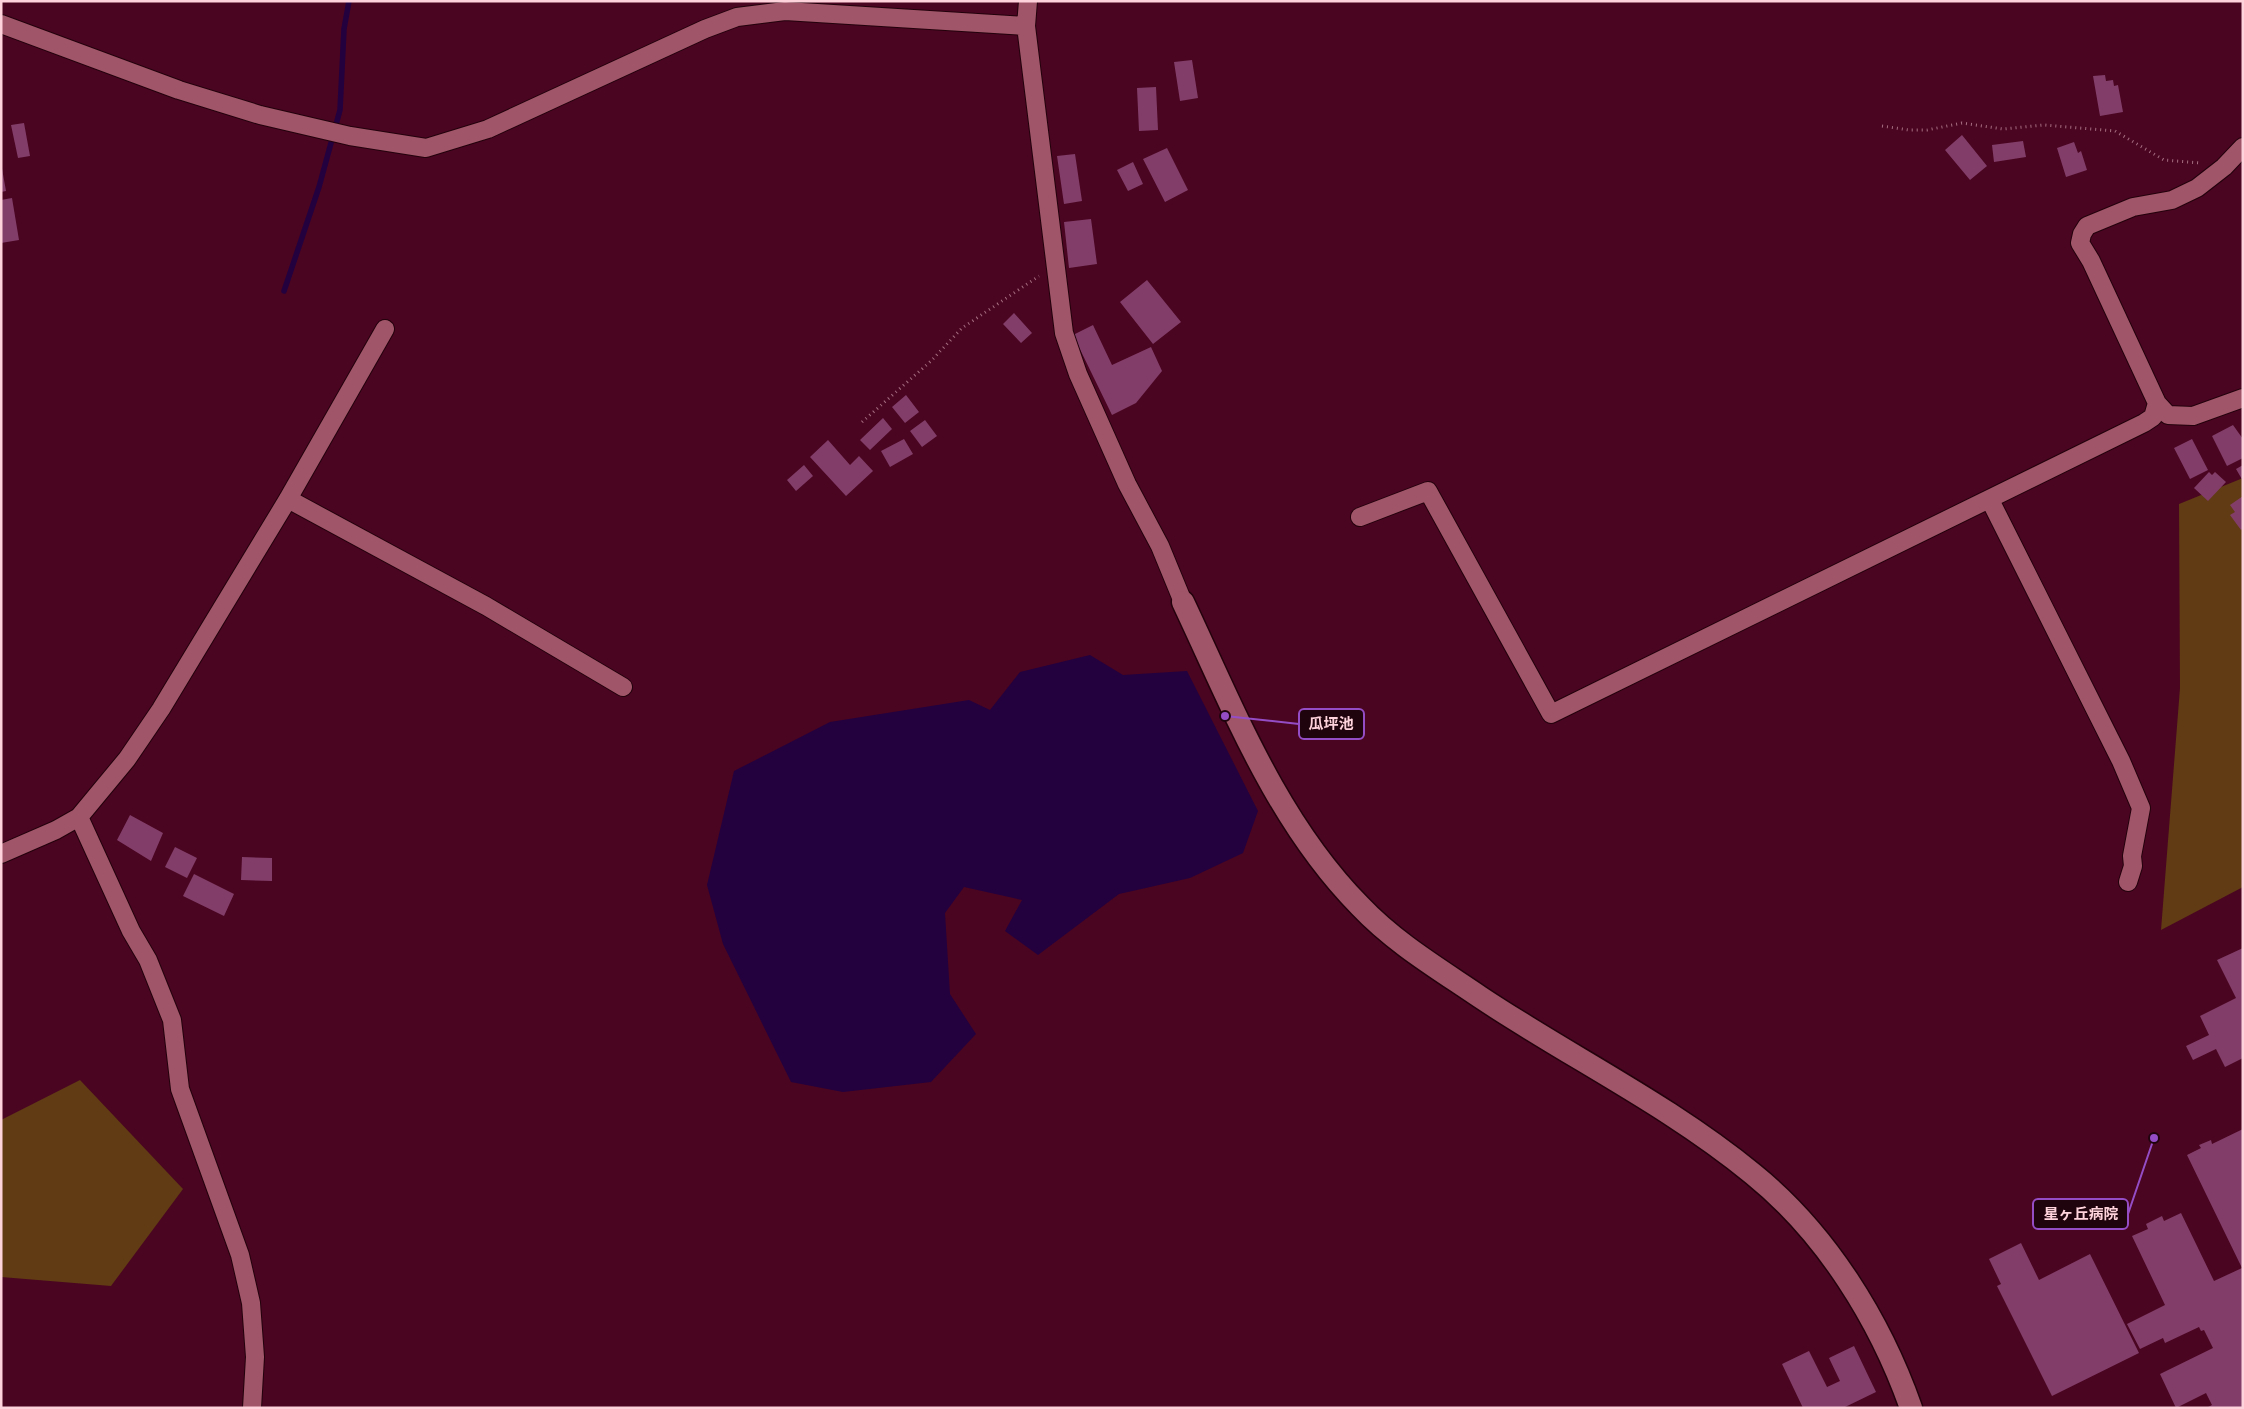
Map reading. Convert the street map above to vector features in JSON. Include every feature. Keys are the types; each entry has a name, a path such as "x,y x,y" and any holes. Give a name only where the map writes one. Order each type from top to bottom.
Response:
{"street":[{"path":"1028,1 1026,26 1055,268 1064,333 1070,354 1127,484 1160,546 1247,738 1296,828 1360,906 1398,941 1496,1008 1674,1117 1754,1174 1797,1216 1832,1259 1872,1318 1897,1367 1911,1408"},
{"path":"1,24 180,90 260,115 350,136 426,148 488,129 705,29 737,17 785,12 1026,26"},
{"path":"2243,147 2224,167 2197,188 2172,200 2134,207 2088,226 2082,234 2080,243 2091,261 2157,403 2168,415 2193,416 2243,398"},
{"path":"1,854 56,830 79,817 127,759 161,708 288,499 385,329"},
{"path":"1360,517 1428,491 1551,714 2144,423 2153,417 2157,403"},
{"path":"288,499 486,606 623,687"},
{"path":"1990,500 2121,761 2141,808 2132,856 2133,866 2128,882"},
{"path":"79,817 131,931 148,960 172,1020 180,1089 240,1255 251,1303 254,1357 252,1408"}],"path":[{"path":"1882,126 1909,130 1927,130 1962,123 2003,130 2044,125 2115,131 2164,160 2193,163 2211,162 2224,167"},
{"path":"862,422 931,361 962,328 1042,273 1055,268"}],"shaded area":[{"path":"2243,478 2243,887 2161,930 2180,688 2179,504"},
{"path":"1090,655 1123,675 1187,671 1258,811 1243,853 1190,878 1119,894 1038,955 1005,931 1022,900 964,887 945,913 950,994 976,1034 931,1082 843,1092 791,1082 723,944 707,885 734,771 830,722 969,700 990,710 1020,672"},
{"path":"80,1080 183,1189 111,1286 1,1277 1,1120"}],"building":[{"path":"1192,60 1198,98 1180,101 1174,62"},
{"path":"2105,75 2106,81 2113,80 2114,86 2118,85 2123,112 2100,116 2093,76"},
{"path":"1156,87 1158,130 1139,131 1137,88"},
{"path":"24,123 30,156 18,158 11,125"},
{"path":"1962,135 1987,166 1970,180 1945,150"},
{"path":"2023,141 2026,157 1994,162 1992,145"},
{"path":"2074,142 2078,153 2081,151 2087,170 2066,177 2057,148"},
{"path":"1167,148 1188,190 1165,202 1143,159"},
{"path":"1075,154 1082,201 1064,204 1057,156"},
{"path":"1133,162 1143,184 1128,191 1117,170"},
{"path":"1,163 6,191 1,192"},
{"path":"12,198 19,240 1,243 1,200"},
{"path":"1091,219 1097,264 1069,268 1064,222"},
{"path":"1147,280 1181,322 1153,344 1120,302"},
{"path":"1014,313 1032,333 1021,343 1003,324"},
{"path":"1093,325 1112,365 1151,347 1162,371 1136,403 1112,415 1073,335"},
{"path":"906,395 919,412 905,423 892,407"},
{"path":"883,418 892,429 870,450 860,440"},
{"path":"925,420 937,436 922,447 910,431"},
{"path":"2233,425 2243,439 2243,458 2227,466 2212,436"},
{"path":"904,439 913,454 890,467 881,451"},
{"path":"2192,439 2208,470 2190,479 2174,448"},
{"path":"828,440 850,465 859,456 873,471 846,496 810,457"},
{"path":"804,465 813,476 796,491 787,480"},
{"path":"2243,465 2243,481 2236,469"},
{"path":"2209,472 2212,475 2215,472 2226,482 2208,501 2194,488"},
{"path":"2243,496 2243,528 2241,530 2230,515 2235,512 2230,505"},
{"path":"130,815 163,833 151,861 117,840"},
{"path":"175,847 197,858 187,878 165,867"},
{"path":"242,857 272,858 272,881 241,880"},
{"path":"194,874 234,894 224,916 183,896"},
{"path":"2243,948 2243,1058 2225,1067 2216,1049 2193,1060 2186,1046 2209,1035 2200,1016 2236,998 2217,960"},
{"path":"2243,1129 2243,1408 2206,1408 2212,1405 2206,1393 2176,1408 2160,1374 2213,1348 2204,1330 2201,1331 2199,1327 2165,1343 2163,1338 2140,1349 2127,1324 2165,1305 2132,1236 2148,1229 2146,1224 2162,1216 2164,1221 2181,1213 2214,1281 2242,1268 2187,1155 2201,1148 2199,1145 2211,1140 2212,1144"},
{"path":"2021,1243 2039,1280 2090,1254 2139,1353 2052,1396 1997,1286 2001,1284 1989,1259"},
{"path":"1854,1346 1876,1392 1843,1408 1803,1408 1782,1364 1809,1351 1827,1387 1840,1381 1829,1358"}],"waterway":[{"path":"284,291 319,187 340,110 344,29 349,1"}],"place":[{"name":"瓜坪池","path":"1225,716"},
{"name":"星ヶ丘病院","path":"2154,1138"}]}
